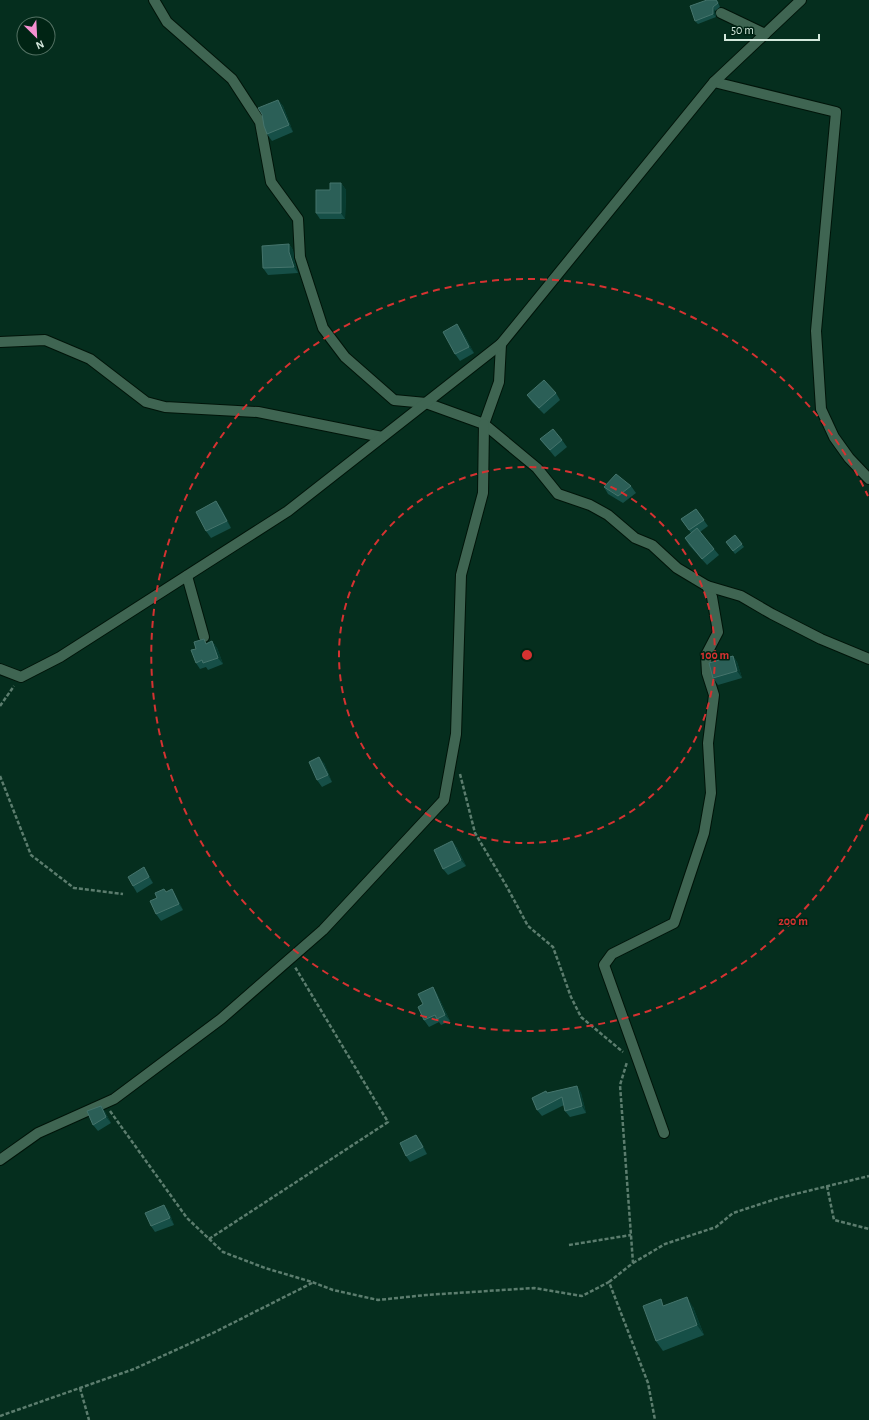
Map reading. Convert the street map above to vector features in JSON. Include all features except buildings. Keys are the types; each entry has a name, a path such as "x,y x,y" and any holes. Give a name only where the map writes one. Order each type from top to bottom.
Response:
{"street":[{"path":"154,0 168,22 232,79 260,122 271,182 298,219 300,257 323,328 345,357 394,400 426,403 484,424 537,468 558,494 590,505 608,515 635,538 652,545 677,568 707,586 741,596 821,639 869,659"},
{"path":"0,669 20,677 60,657 288,511 501,344 714,82 801,0"},
{"path":"721,13 765,34"},
{"path":"714,82 836,112 816,331 821,409 834,437 849,458 869,479"},
{"path":"0,342 45,340 90,359 146,402 165,407 258,412 382,437"},
{"path":"0,1160 38,1134 114,1099 221,1019 324,930 444,800 456,734 460,575 483,493 484,424 499,382 501,344"},
{"path":"187,576 204,637"},
{"path":"664,1133 604,965 612,954 674,923 704,834 711,793 708,743 714,695 706,673 706,655 718,632 712,597 707,586"}],"path":[{"path":"0,706 20,677"},
{"path":"460,771 475,833 528,926 553,947 571,997 581,1017 623,1052"},
{"path":"0,776 31,855 74,888 123,894"},
{"path":"209,1239 388,1122 290,959"},
{"path":"629,1057 620,1085 633,1263"},
{"path":"104,1103 187,1218 223,1252 265,1268 333,1290 378,1300 426,1295 534,1288 582,1296 610,1282 633,1263 665,1244 716,1227 733,1213 779,1198 869,1176"},
{"path":"827,1186 834,1220 869,1229"},
{"path":"569,1245 631,1235"},
{"path":"0,1416 134,1370 213,1333 312,1282"},
{"path":"610,1282 648,1383 655,1420"},
{"path":"80,1388 89,1420"}]}
